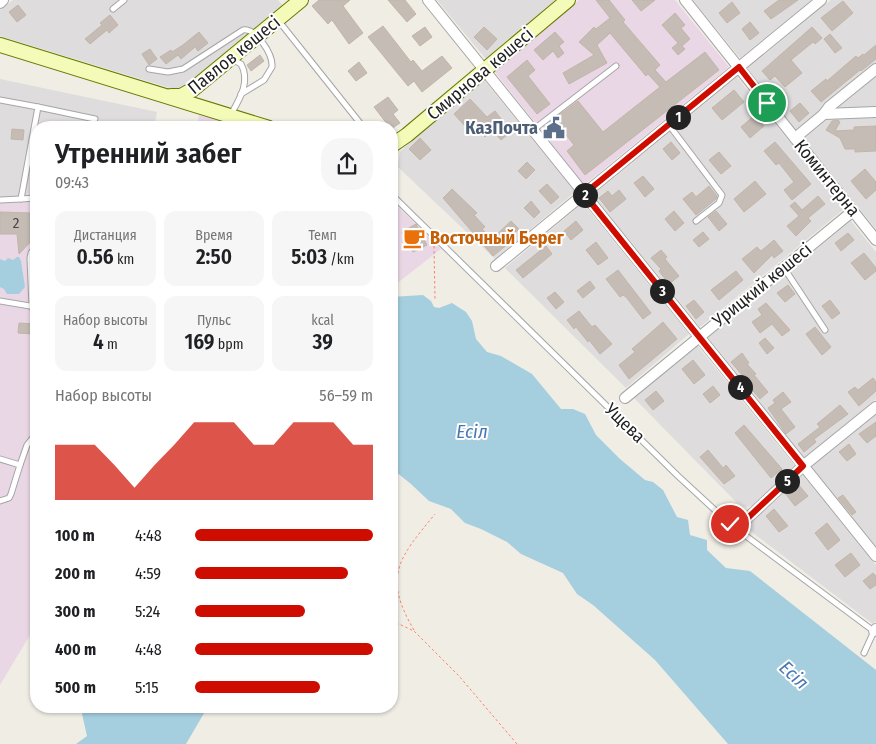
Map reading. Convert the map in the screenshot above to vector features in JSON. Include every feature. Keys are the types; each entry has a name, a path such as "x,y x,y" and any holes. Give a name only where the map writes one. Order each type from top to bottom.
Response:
{"street":[{"path":"0,3 3,0"},
{"path":"428,0 876,556"},
{"name":"Смирнова көшесі","path":"398,141 568,0"},
{"name":"Коминтерна","path":"685,0 875,237"},
{"path":"496,266 821,0"},
{"name":"Павлов көшесі","path":"161,95 184,95 231,59 278,20 294,4"},
{"path":"0,45 246,121"},
{"path":"795,138 824,114 829,107 876,69"},
{"path":"209,77 202,87 200,94 202,101 211,110"},
{"path":"824,114 876,112"},
{"name":"Урицкий көшесі","path":"625,398 853,211"},
{"path":"736,529 803,466 876,407"}],"lane":[{"path":"113,9 124,0"},
{"path":"278,20 358,121"},
{"path":"149,69 168,72 183,69 244,30 252,32 269,54 272,67 264,80 242,94"},
{"path":"230,116 242,94 244,85 244,70 239,62 231,59"},
{"path":"534,130 616,66"},
{"path":"0,100 95,119"},
{"path":"35,121 38,107"},
{"path":"668,125 722,195 719,203 696,221"},
{"path":"21,199 30,150"},
{"path":"0,200 30,198"},
{"name":"Ущева","path":"398,202 434,235 678,476 736,529 875,631"},
{"path":"783,268 825,330"},
{"path":"0,301 30,306"},
{"path":"0,500 9,498 26,446 30,441"},
{"path":"0,459 20,465"},
{"path":"864,653 875,631"}],"path":[{"path":"434,235 435,300"},
{"path":"435,514 413,539 402,557 398,574 399,593 403,611 414,631 458,676 517,744"},
{"path":"398,624 414,631"}],"shaded area":[{"path":"13,0 278,0 283,6 180,91 0,36 0,10"},
{"path":"437,0 555,0 486,59"},
{"path":"579,0 675,0 729,67 584,185 495,72"},
{"path":"693,0 811,0 740,58"},
{"path":"831,0 876,0 876,229 747,69"},
{"path":"737,77 844,209 700,327 593,195"},
{"path":"0,79 157,112 155,121 30,121 30,201 0,203"},
{"path":"484,80 575,192 495,259 398,167 400,152"},
{"path":"199,115 221,121 198,121"},
{"path":"30,201 30,635 0,685 0,203"},
{"path":"583,203 689,334 626,388 505,268"},
{"path":"398,207 441,249 398,283"},
{"path":"851,221 876,252 876,399 804,458 708,337"},
{"path":"696,344 795,466 752,506 745,507 737,503 634,398"},
{"path":"876,413 876,548 809,466"},
{"path":"801,473 876,565 876,621 873,624 744,526"}],"water":[{"path":"17,257 21,261 25,287 19,294 7,294 0,287 0,259 5,261 8,258 13,260"},
{"name":"Есіл","path":"423,295 431,301 434,307 439,308 452,303 466,312 472,321 476,339 487,352 501,356 532,374 561,409 573,409 585,414 596,435 620,459 645,480 653,482 663,490 677,517 688,520 690,535 707,540 707,550 726,568 750,571 876,670 876,744 728,744 655,660 593,605 577,594 563,573 521,554 507,542 465,523 451,509 429,501 398,474 398,297"},
{"path":"204,713 186,744 76,744 87,736 82,714"}],"building":[{"path":"319,0 350,0 343,6 363,33 349,44 332,20 328,24 312,6"},
{"path":"388,0 405,0 416,14 407,22"},
{"path":"596,0 609,0 625,20 623,22 660,65 655,70 666,82 705,52 719,70 585,175 567,151 574,145 560,127 553,133 548,127 556,121 554,119 578,101 603,132 660,87 648,74 646,76 610,33 597,45 607,63 569,84 563,73 594,55 579,42 594,27 596,29 610,18"},
{"path":"632,0 655,0 641,11"},
{"path":"779,0 798,0 771,19 764,11"},
{"path":"843,1 853,13 832,31 821,18"},
{"path":"732,2 740,13 727,23 719,13"},
{"path":"18,5 26,15 17,22 9,12"},
{"path":"675,13 685,25 681,28 690,39 682,46 685,49 678,55 672,48 678,43 662,25"},
{"path":"110,15 118,25 109,33 107,30 90,44 85,39 102,25 100,23"},
{"path":"750,22 759,33 750,40 742,29"},
{"path":"383,26 411,62 413,60 422,71 442,56 452,68 422,92 414,81 408,86 368,37"},
{"path":"425,27 432,37 420,46 412,36"},
{"path":"484,27 497,39 487,50 474,37"},
{"path":"812,27 822,38 815,44 813,42 791,60 802,73 785,87 775,76 770,80 762,71"},
{"path":"199,32 208,43 198,51 195,47 181,59 178,55 166,64 160,57 183,45"},
{"path":"555,32 564,42 559,46 564,53 558,58 553,51 543,60 534,50"},
{"path":"830,34 842,48 835,53 824,39"},
{"path":"876,45 876,59 821,102 811,91 826,79 827,81 856,56 858,58 864,55"},
{"path":"150,49 157,59 149,65 142,54"},
{"path":"260,55 264,61 251,71 247,65"},
{"path":"527,60 535,70 528,76 550,104 537,114 507,77"},
{"path":"359,62 367,73 356,81 348,71"},
{"path":"734,90 744,102 722,120 712,108"},
{"path":"388,97 398,110 393,114 400,123 398,124 398,121 385,121 374,107"},
{"path":"470,99 487,117 495,111 511,132 501,140 492,130 485,137 469,120 464,125 454,114"},
{"path":"800,103 809,113 799,122 790,111"},
{"path":"755,115 764,126 750,138 741,127"},
{"path":"838,120 840,122 835,131 854,130 854,127 876,126 876,151 855,152 855,149 845,149 840,138 826,130 832,121"},
{"path":"12,129 24,130 23,140 11,139"},
{"path":"420,138 431,150 420,160 409,149"},
{"path":"671,142 680,153 672,160 663,149"},
{"path":"775,142 811,184 792,200 784,190 794,182 779,163 776,165 764,151"},
{"path":"719,152 731,166 721,174 709,160"},
{"path":"527,162 535,170 526,179 518,171"},
{"path":"865,169 876,182 876,190 866,199 851,181"},
{"path":"643,176 654,189 645,197 634,183"},
{"path":"755,181 766,194 744,212 734,199"},
{"path":"547,184 559,197 551,204 539,191"},
{"path":"709,186 717,196 716,199 696,215 683,199 692,192 696,197"},
{"path":"452,189 477,213 474,215 485,227 482,229 492,239 511,221 519,229 510,237 513,240 493,256 443,198"},
{"path":"619,190 626,199 610,212 599,198 608,191 612,196"},
{"path":"818,196 825,204 808,218 811,221 796,236 787,226 799,216 790,206 795,202 802,210"},
{"path":"531,201 540,212 534,218 524,208"},
{"path":"674,211 684,223 675,231 665,219"},
{"path":"716,211 727,224 719,231 708,217"},
{"path":"0,212 30,213 30,242 19,254 17,234 0,234"},
{"path":"576,221 583,230 571,240 564,231"},
{"name":"Восточный Берег","path":"416,224 427,245 413,252 402,232"},
{"path":"703,232 709,239 699,247 693,240"},
{"path":"848,233 854,240 841,251 835,243"},
{"path":"774,240 783,251 774,258 772,255 754,273 742,259 757,247 761,251"},
{"path":"596,242 608,258 598,265 586,250"},
{"path":"546,246 552,254 523,278 516,270"},
{"path":"661,250 667,257 665,259 679,276 669,284 659,271 661,269 651,258"},
{"path":"864,253 876,268 876,271 865,280 851,263"},
{"path":"618,270 651,313 643,319 626,297 623,295 620,297 606,279"},
{"path":"736,271 743,280 719,300 711,290"},
{"path":"590,281 595,288 583,298 577,291"},
{"path":"788,285 795,294 785,302 777,293"},
{"path":"555,292 564,302 556,309 547,298"},
{"path":"694,300 704,312 696,319 686,306"},
{"path":"830,300 840,313 832,319 822,306"},
{"path":"766,303 790,330 782,336 772,324 760,333 752,322 762,315 758,309"},
{"path":"579,311 592,327 595,325 612,344 600,354 589,340 588,342 576,327 574,329 567,320"},
{"path":"663,322 677,339 629,379 619,365 635,352 632,349"},
{"path":"19,323 30,324 30,334 18,333"},
{"path":"815,327 831,347 822,355 806,334"},
{"path":"765,338 774,348 767,354 759,343"},
{"path":"742,353 749,363 747,364 756,374 754,375 768,392 760,399 731,362"},
{"path":"693,360 705,375 694,384 682,369"},
{"path":"873,378 876,382 876,391 859,406 848,392 855,387 858,390"},
{"path":"713,386 720,395 710,403 703,394"},
{"path":"656,391 664,401 653,410 645,400"},
{"path":"783,392 791,402 781,409 795,427 786,434 768,408 775,403 773,400"},
{"path":"840,405 848,414 814,439 816,442 804,452 798,444 820,427 817,424"},
{"path":"876,422 876,436 867,443 859,434"},
{"path":"744,425 782,469 771,478 735,433"},
{"path":"849,444 856,454 847,461 839,452"},
{"path":"708,450 723,468 726,465 735,476 724,484 700,457"},
{"path":"797,483 808,496 795,506 785,493"},
{"path":"843,495 856,512 852,515 838,498"},
{"path":"774,509 788,526 779,532 766,516"},
{"path":"827,523 840,540 828,550 815,533"},
{"path":"851,553 860,565 845,577 835,565"},
{"path":"873,573 876,576 876,585 870,589 863,581"}],"place":[{"name":"КазПочта","path":"554,128"},
{"name":"Восточный Берег","path":"414,238"}],"route":[{"path":"730,524 736,529 803,466 584,194 739,67 767,103"}]}
